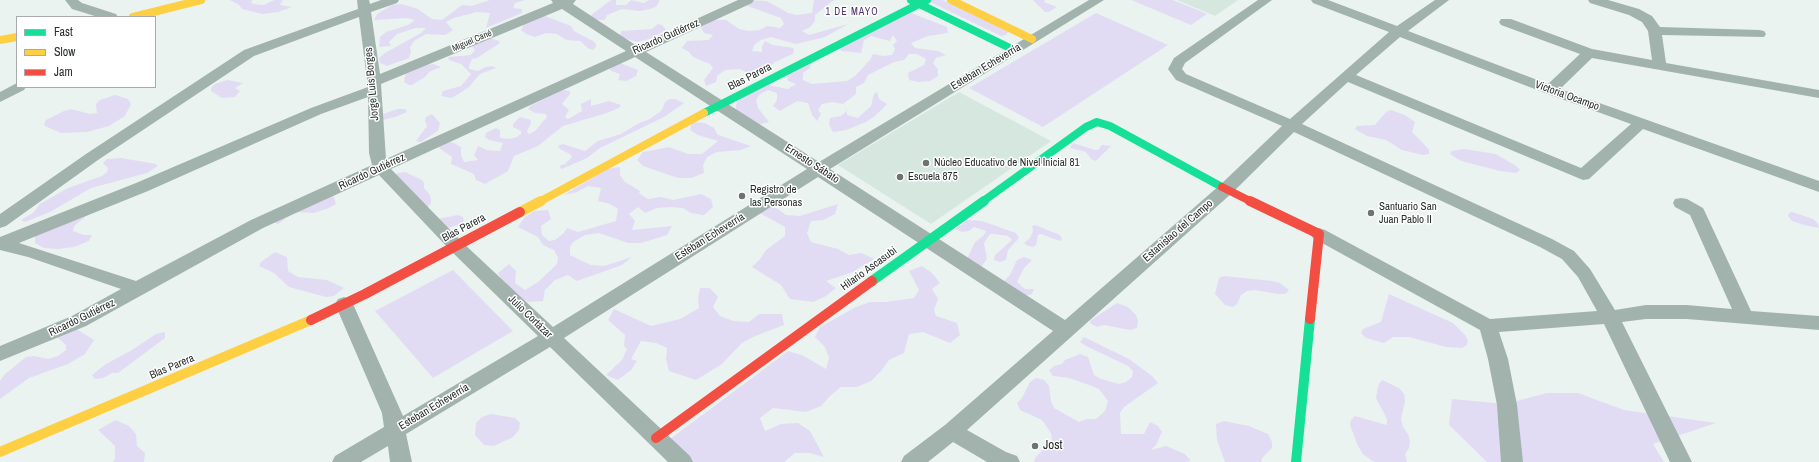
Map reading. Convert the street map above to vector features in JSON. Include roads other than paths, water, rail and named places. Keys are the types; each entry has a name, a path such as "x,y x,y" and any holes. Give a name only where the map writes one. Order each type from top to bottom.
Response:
{"street":[{"path":"71,0 77,6 108,16"},
{"path":"137,16 202,0"},
{"path":"0,222 86,161 248,53 363,5 393,0"},
{"name":"Ricardo Gutiérrez","path":"0,354 79,322 230,238 748,0"},
{"path":"951,0 1032,39"},
{"name":"Esteban Echeverría","path":"343,462 551,337 819,169 1098,0"},
{"path":"1266,0 1179,62 1175,69 1182,77 1292,125 1546,243 1568,255 1584,273 1610,317 1681,462"},
{"name":"Victoria Ocampo","path":"1317,0 1550,90 1819,187"},
{"name":"Estanislao del Campo","path":"912,462 952,431 1065,329 1226,189 1292,125 1346,76 1399,31 1443,0"},
{"path":"1594,0 1634,12 1647,19 1653,25 1655,31 1655,40 1660,65"},
{"name":"Ernesto Sábato","path":"564,1 720,105 1065,329"},
{"name":"Miguel Cané","path":"0,244 142,187 564,1"},
{"path":"919,1 1014,50"},
{"name":"Blas Parera","path":"0,452 303,324 344,304 919,1"},
{"name":"Jorge Luis Borges","path":"363,5 374,85 377,153 381,168"},
{"path":"154,16 173,8"},
{"path":"1506,22 1589,53 1819,94"},
{"path":"1655,31 1759,34"},
{"path":"0,40 16,37"},
{"path":"1550,90 1589,53"},
{"path":"1346,76 1583,175 1642,123"},
{"path":"0,98 17,88"},
{"name":"Hilario Ascasubi","path":"656,438 1086,127 1097,122 1110,126 1226,189"},
{"name":"Julio Cortázar","path":"381,168 456,246 682,462"},
{"path":"1226,189 1320,234 1467,316 1488,326 1610,317 1646,312 1687,312 1819,323"},
{"path":"1681,203 1697,212 1744,317"},
{"path":"1296,462 1320,234"},
{"path":"0,244 32,252 140,289"},
{"path":"344,304 392,413 401,462"},
{"path":"1488,326 1498,359 1507,405 1512,462"},
{"path":"952,431 998,458 1010,462"}],"place":[{"name":"Núcleo Educativo de Nivel Inicial 81","path":"926,163"},
{"name":"Escuela 875","path":"900,177"},
{"name":"Registro de las Personas","path":"742,196"},
{"name":"Santuario San Juan Pablo II","path":"1371,213"},
{"name":"Jost","path":"1035,446"}],"district":[{"name":"1 DE MAYO","path":"852,12"}]}
